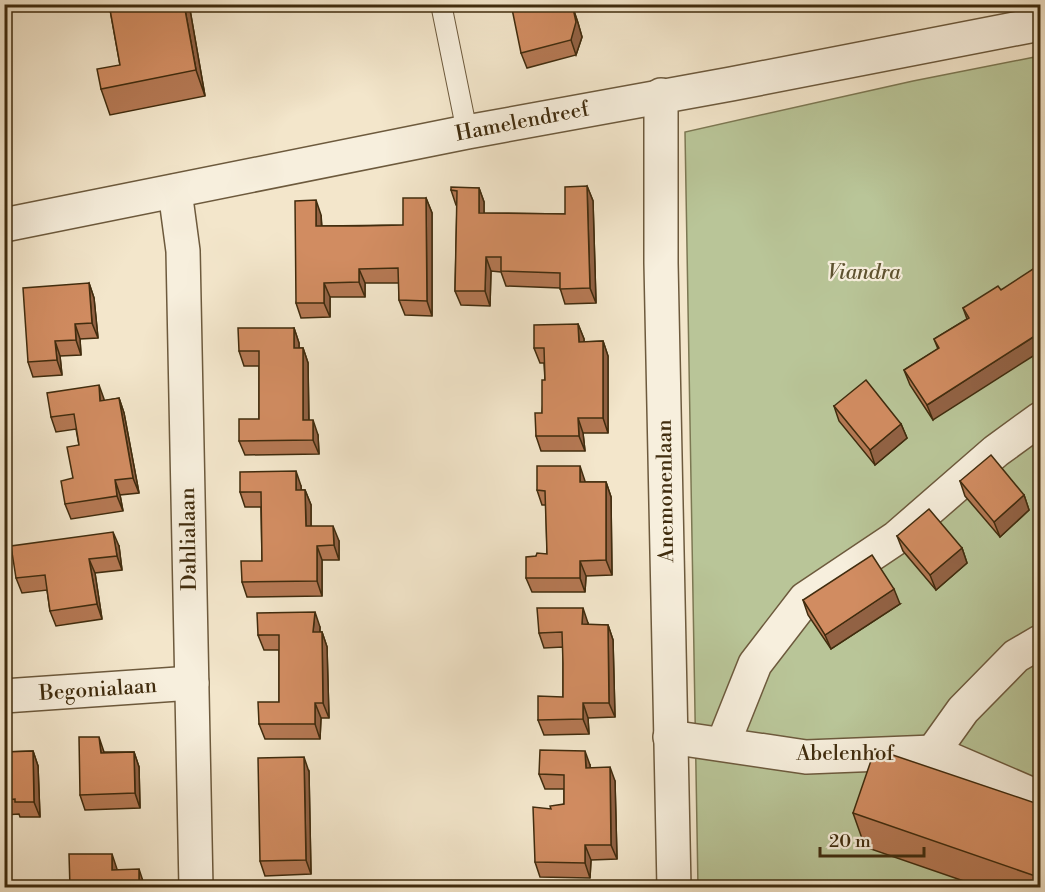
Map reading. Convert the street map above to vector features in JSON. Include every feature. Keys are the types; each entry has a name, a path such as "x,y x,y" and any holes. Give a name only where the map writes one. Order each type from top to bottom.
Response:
{"street":[{"name":"Hamelendreef","path":"4,225 467,132 1041,24"},
{"name":"Anemonenlaan","path":"661,95 662,275 674,888"},
{"name":"Dahlialaan","path":"175,191 183,251 196,888"},
{"path":"723,744 755,664 805,599 896,538 996,451 1041,419"},
{"path":"933,752 970,702 1016,656 1041,642"},
{"name":"Begonialaan","path":"4,696 192,683"},
{"name":"Abelenhof","path":"670,737 806,757 933,752 1041,798"}],"lane":[{"path":"441,4 467,132"}],"green space":[{"name":"Viandra","path":"1040,56 1040,887 698,887 685,132 913,81"}],"building":[{"path":"109,4 184,4 196,70 101,89 97,69 120,65"},
{"path":"511,4 560,4 561,10 573,8 576,22 571,40 521,53"},
{"path":"587,186 590,288 560,289 560,273 501,271 501,257 486,257 485,291 455,291 457,191 451,190 451,187 479,188 479,213 565,214 565,187"},
{"path":"403,198 426,198 427,301 399,300 398,268 359,269 359,282 324,283 324,303 296,303 295,201 316,200 316,226 403,225"},
{"path":"1036,267 1041,275 1041,332 927,405 904,370 939,348 934,339 969,318 963,308 998,286 1001,290"},
{"path":"89,283 92,323 75,324 76,340 55,341 57,360 28,362 23,288"},
{"path":"578,324 579,342 603,341 603,418 578,418 579,436 536,436 535,413 542,413 542,380 545,380 544,348 534,348 534,325"},
{"path":"238,328 294,328 294,348 303,348 303,420 313,420 313,440 239,441 239,419 259,419 259,351 239,351"},
{"path":"866,380 901,424 870,450 834,406"},
{"path":"99,385 100,401 119,398 133,478 115,480 117,496 65,504 61,481 73,478 67,447 79,445 74,414 51,417 47,393"},
{"path":"991,455 1024,495 994,522 960,481"},
{"path":"537,466 580,466 580,482 606,482 606,560 580,561 580,578 526,578 526,557 536,556 537,553 547,554 545,491 537,490"},
{"path":"296,471 296,490 305,490 306,526 333,526 334,545 317,546 317,581 242,582 241,561 262,561 261,492 240,492 240,472"},
{"path":"929,509 962,548 930,575 897,536"},
{"path":"113,532 117,556 89,559 97,604 50,611 45,575 16,578 11,546"},
{"path":"872,555 894,589 825,635 803,600"},
{"path":"537,608 583,608 582,624 608,625 609,703 583,703 583,719 538,720 538,696 563,697 563,663 562,632 539,633"},
{"path":"315,612 313,632 322,632 323,703 315,703 315,724 259,724 258,702 279,702 279,635 258,635 257,613"},
{"path":"79,737 99,737 101,753 134,752 135,793 80,795"},
{"path":"875,749 1041,805 1041,878 853,813"},
{"path":"540,750 585,751 586,768 610,767 611,845 585,845 585,863 535,862 533,807 551,809 550,806 564,804 564,775 539,774"},
{"path":"33,751 34,802 4,800 4,752"},
{"path":"304,757 306,860 260,861 258,758"},
{"path":"69,854 112,854 112,870 139,869 139,888 70,888"}]}
